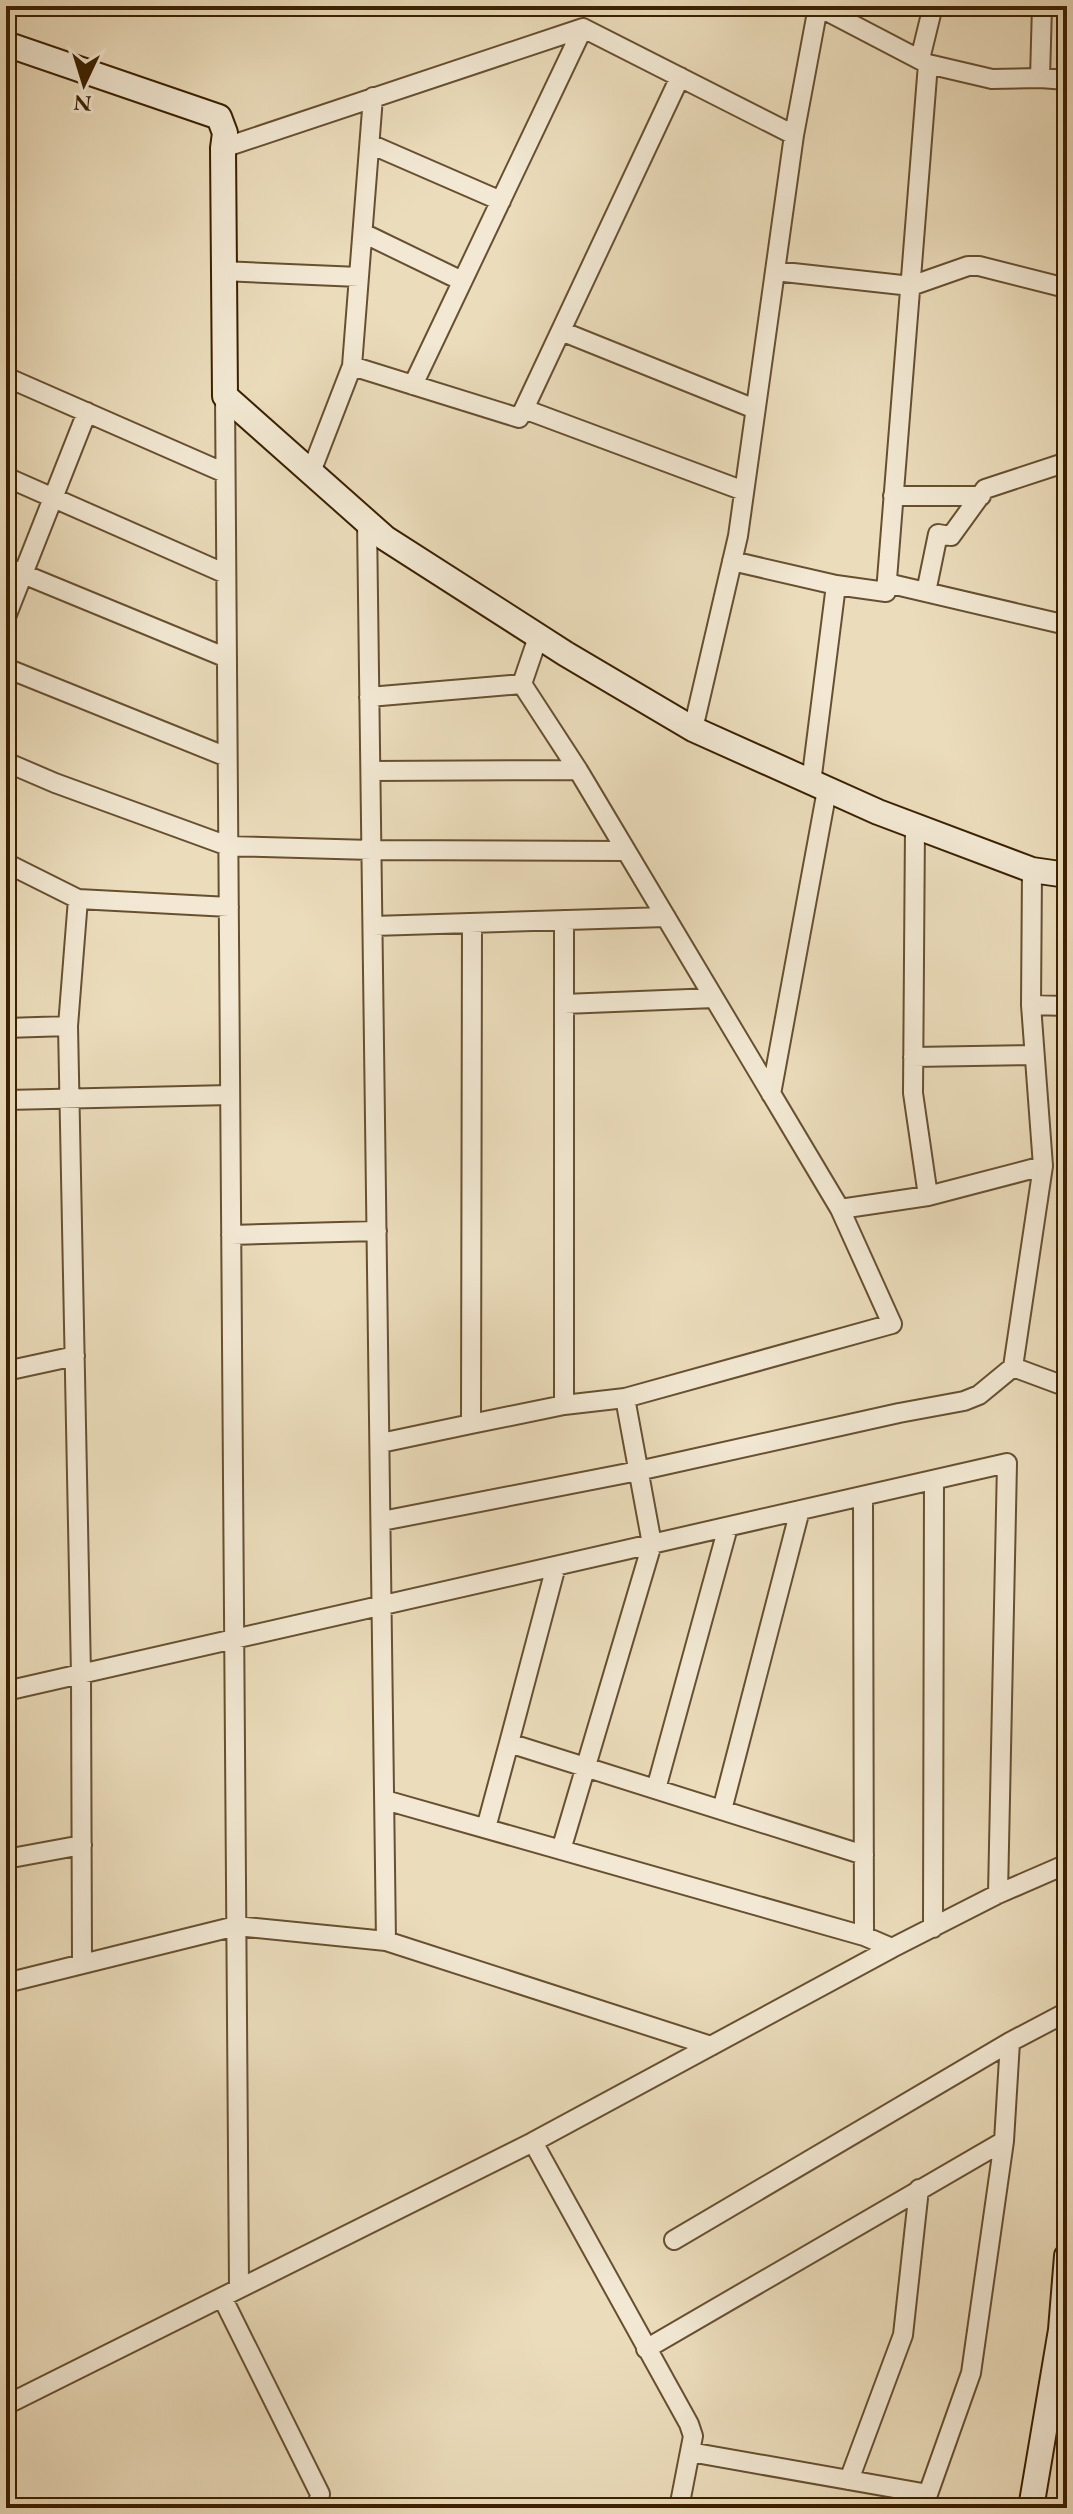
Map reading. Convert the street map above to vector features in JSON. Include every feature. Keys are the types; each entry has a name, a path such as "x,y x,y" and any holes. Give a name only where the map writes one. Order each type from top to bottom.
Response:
{"street":[{"path":"693,729 732,561 794,135 818,6 924,62 992,79 1067,80"},
{"path":"732,561 836,585 886,592 911,286 924,62 933,6"},
{"path":"1040,78 1042,6"},
{"path":"223,148 583,28 794,135"},
{"path":"413,385 583,28"},
{"path":"6,44 219,117 225,133 222,271 239,2288"},
{"path":"352,366 519,418 680,77"},
{"path":"311,472 352,366 373,97"},
{"path":"370,144 501,201"},
{"path":"363,233 462,281"},
{"path":"775,271 911,286 968,266 979,266 1066,288"},
{"path":"222,271 359,277"},
{"path":"561,331 755,409"},
{"path":"6,377 225,473"},
{"path":"225,396 385,538 538,637 693,729 915,826 1032,870 1067,875"},
{"path":"524,409 744,491"},
{"path":"6,617 87,412"},
{"path":"926,592 938,534 951,536 985,489 1067,462"},
{"path":"6,477 226,574"},
{"path":"893,496 981,496"},
{"path":"367,522 386,1941"},
{"path":"6,567 227,658"},
{"path":"887,583 1058,623 1067,622"},
{"path":"771,1094 819,786 836,585"},
{"path":"522,684 538,637"},
{"path":"6,668 227,757"},
{"path":"369,697 522,684"},
{"path":"381,1443 564,1405 625,1398 892,1324 840,1209 578,770 522,684"},
{"path":"6,762 228,846 626,851"},
{"path":"371,771 578,770"},
{"path":"915,826 913,1093 928,1196"},
{"path":"6,863 78,899 229,907"},
{"path":"382,1521 638,1471 974,1398 1013,1367 1043,1166 1031,1005 1032,870"},
{"path":"78,899 68,1026 81,1674 82,1964"},
{"path":"373,926 666,917"},
{"path":"564,920 564,1405"},
{"path":"471,1424 472,923"},
{"path":"564,1004 714,998"},
{"path":"1031,1005 1067,1006"},
{"path":"6,1028 68,1026"},
{"path":"913,1057 1034,1055"},
{"path":"6,1100 230,1095"},
{"path":"840,1209 928,1196 1043,1166"},
{"path":"231,1235 377,1231"},
{"path":"6,1371 75,1356"},
{"path":"1013,1367 1067,1387"},
{"path":"561,1850 652,1544 625,1398"},
{"path":"6,1691 1007,1463 998,1894"},
{"path":"933,1928 934,1480"},
{"path":"863,1496 864,1936"},
{"path":"722,1810 800,1510"},
{"path":"656,1789 728,1527"},
{"path":"486,1828 556,1566"},
{"path":"509,1743 864,1855"},
{"path":"385,1800 864,1936 892,1948"},
{"path":"6,1859 82,1845"},
{"path":"6,2405 533,2142 892,1948 998,1894 1067,1864"},
{"path":"6,1983 236,1926 386,1941 711,2046"},
{"path":"674,2240 1010,2042 1067,2012"},
{"path":"690,2452 928,2494 971,2373 1004,2141 1010,2042"},
{"path":"646,2349 1004,2141"},
{"path":"533,2142 689,2424 693,2436 679,2508"},
{"path":"849,2480 903,2335 919,2189"},
{"path":"1031,2508 1061,2330 1067,2256"},
{"path":"222,2297 322,2503"}]}
